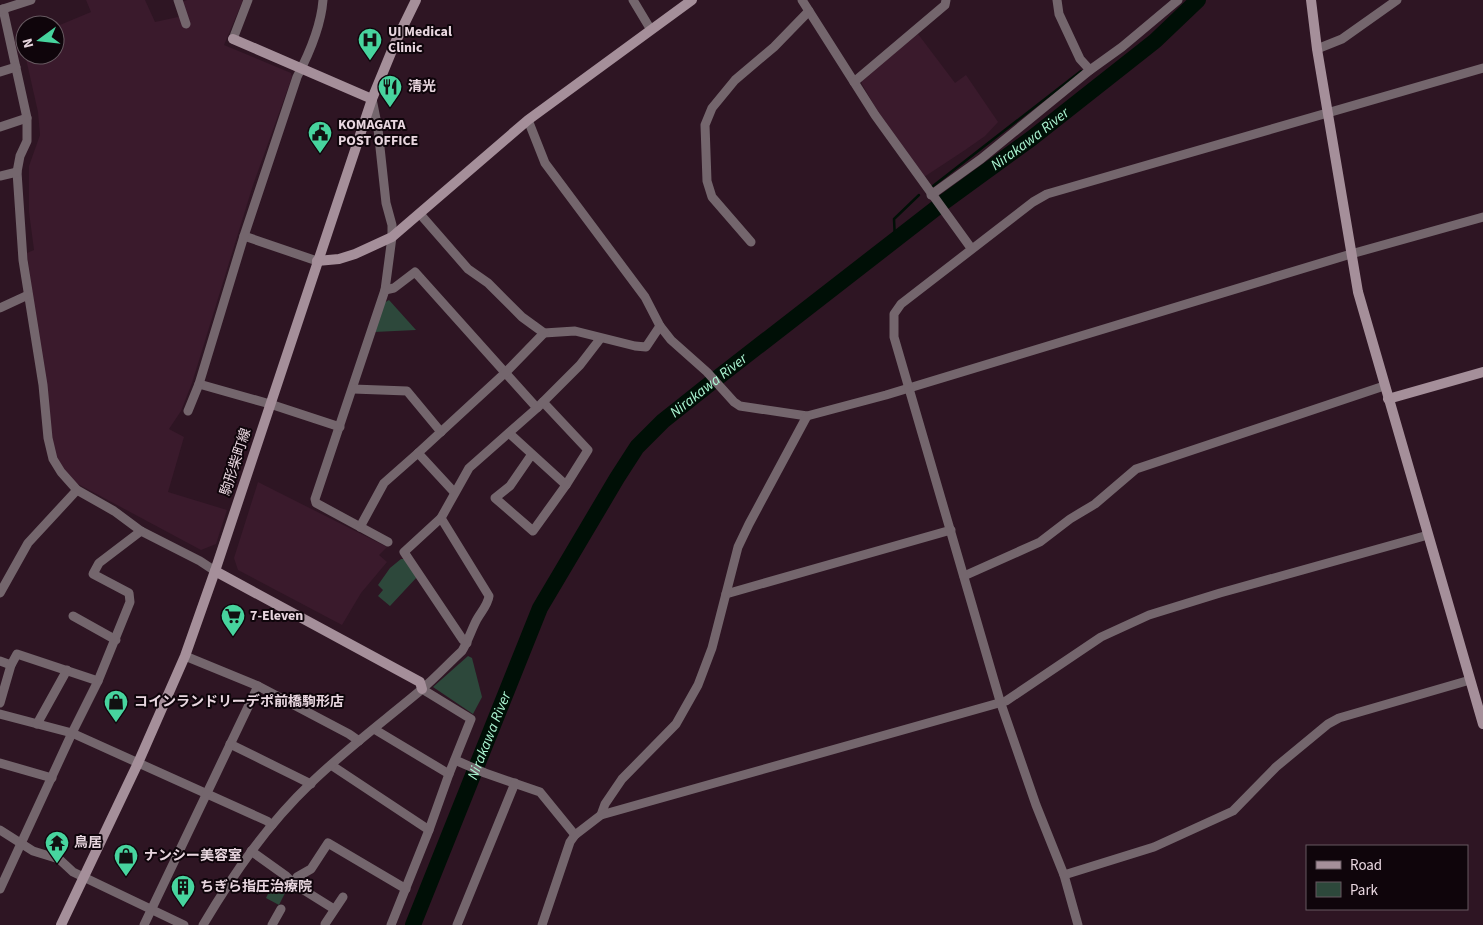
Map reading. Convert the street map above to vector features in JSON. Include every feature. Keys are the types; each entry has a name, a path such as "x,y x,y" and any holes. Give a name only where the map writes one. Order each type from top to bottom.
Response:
{"street":[{"path":"30,0 18,2 2,10 27,118 27,141 20,156 17,172 23,260 42,385 49,448 53,459 61,472 77,490 114,511 141,531 200,561 215,571 420,682 422,689 471,719 391,925"},
{"path":"178,0 186,24"},
{"path":"248,0 233,39 372,99 378,129 386,203 392,225 385,290 315,499 316,503 388,542"},
{"path":"188,411 199,384 244,236 296,77 301,69 321,16 323,0"},
{"name":"駒形柴町線","path":"61,925 138,763 185,656 372,99 395,43 416,0"},
{"path":"633,0 651,30"},
{"path":"244,236 317,261 339,259 392,237 528,120 692,0"},
{"path":"802,0 874,115 971,248"},
{"path":"854,82 945,5 946,0"},
{"path":"1057,0 1059,14 1080,59 1090,70"},
{"path":"933,197 1090,70 1122,47 1178,0"},
{"path":"1311,0 1317,49 1358,292 1483,724"},
{"path":"1317,49 1342,39 1397,0"},
{"path":"752,242 712,197 707,181 705,126 712,108 734,80 774,47 809,11"},
{"path":"0,72 16,67"},
{"path":"1078,925 1064,875 1036,805 1000,701 908,388 894,336 894,314 901,304 971,248 1033,202 1055,190 1483,68"},
{"path":"0,127 27,118"},
{"path":"528,120 545,163 645,297 660,326 671,340 707,372 720,388 740,406 807,416 908,388 1351,254 1483,217"},
{"path":"0,176 17,172"},
{"path":"420,214 468,269 488,283 522,317 544,333 575,331 646,347 660,326"},
{"path":"385,290 394,288 415,272 506,372 588,450 533,531 495,498 510,486 532,454"},
{"path":"0,308 28,295"},
{"path":"360,526 384,484 506,372 544,333"},
{"path":"467,643 463,640 404,552 440,518 469,468 540,405 580,365 600,338"},
{"path":"1388,399 1483,372"},
{"path":"199,384 270,404 340,427"},
{"path":"964,576 1040,542 1070,519 1095,504 1136,469 1384,386"},
{"path":"353,389 407,391 441,432"},
{"path":"601,815 605,804 622,779 676,724 694,693 712,648 738,547 807,416"},
{"path":"509,433 566,485"},
{"path":"418,452 454,492"},
{"path":"0,594 28,543 77,490"},
{"path":"203,925 225,888 272,825 331,765 422,689 462,651 467,643 489,596 440,518"},
{"path":"726,594 951,530"},
{"path":"0,889 98,681 130,602 129,593 93,574 99,563 141,531"},
{"path":"542,925 570,842 575,835 601,815 1012,698 1101,637 1148,615 1220,593 1428,536"},
{"path":"73,616 116,640"},
{"path":"0,703 11,665 17,654 98,681"},
{"path":"185,656 258,686 359,741"},
{"path":"0,661 11,665"},
{"path":"37,724 67,670"},
{"path":"1064,875 1154,847 1233,811 1276,767 1328,724 1339,718 1470,680"},
{"path":"144,925 258,686"},
{"path":"0,714 72,733 267,821 272,825"},
{"path":"374,729 449,774"},
{"path":"230,744 311,784"},
{"path":"455,760 485,773 540,792 575,835"},
{"path":"0,763 52,778"},
{"path":"331,765 429,830"},
{"path":"457,925 515,783"},
{"path":"0,830 37,852 57,857 68,869 184,925"},
{"path":"294,884 297,877 311,869 328,843 406,889"},
{"path":"251,851 294,884 334,910"},
{"path":"325,924 343,897"},
{"path":"272,925 281,909"}],"shaded area":[{"path":"86,0 145,0 155,22 187,15 182,2 187,0 243,0 224,45 291,73 292,77 253,185 192,383 181,411 169,429 184,437 168,492 227,510 216,544 201,550 76,483 64,471 54,454 27,253 34,250 29,212 29,166 40,135 38,112 27,65 65,65 65,23 91,12"},
{"path":"918,34 955,83 966,75 998,122 985,136 924,177 881,117 862,84 862,79"},
{"path":"258,482 387,547 379,555 387,562 361,593 342,625 238,570 234,558"}],"green space":[{"path":"389,300 416,330 374,332 384,303"},
{"path":"401,559 406,559 417,577 390,606 378,596 383,590 378,585 390,568"},
{"path":"468,656 472,658 482,697 473,714 433,687"},
{"path":"276,878 289,885 279,905 266,898"}],"waterway":[{"name":"Nirakawa River","path":"413,925 540,608 637,447 663,421 707,386 944,202 1032,138 1155,41 1198,0"},
{"path":"933,186 1081,71"},
{"path":"895,240 894,219 919,195"}],"place":[{"name":"UI Medical Clinic","path":"370,61"},
{"name":"清光","path":"390,108"},
{"name":"KOMAGATA POST OFFICE","path":"320,154"},
{"name":"7-Eleven","path":"233,637"},
{"name":"コインランドリーデポ前橋駒形店","path":"116,723"},
{"name":"鳥居","path":"57,864"},
{"name":"ナンシー美容室","path":"126,877"},
{"name":"ちぎら指圧治療院","path":"183,908"}]}
